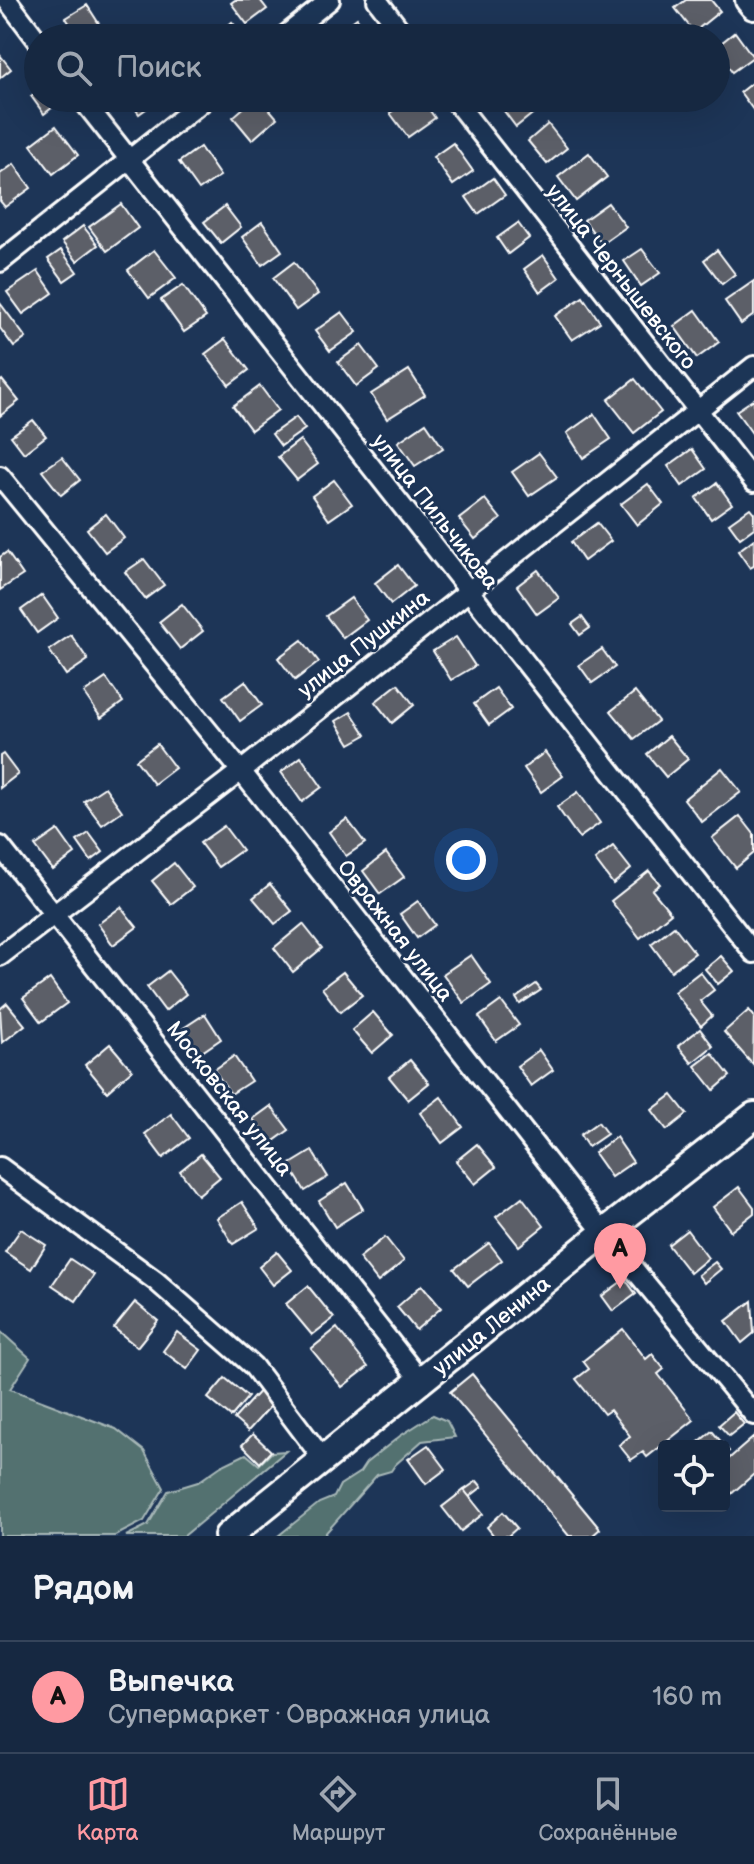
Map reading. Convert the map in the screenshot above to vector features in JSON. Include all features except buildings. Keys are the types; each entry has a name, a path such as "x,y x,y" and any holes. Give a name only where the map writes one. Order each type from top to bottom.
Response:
{"main road":[{"path":"749,0 754,6"},
{"name":"улица Ленина","path":"228,1536 754,1116"}],"street":[{"path":"7,0 25,24"},
{"path":"300,24 330,0"},
{"path":"377,0 395,24"},
{"name":"улица Пильчикова","path":"92,112 754,953"},
{"path":"0,262 190,112"},
{"name":"улица Чернышевского","path":"464,112 754,482"},
{"name":"улица Пушкина","path":"0,956 241,771 754,366"},
{"name":"Овражная улица","path":"0,476 241,771 605,1232 754,1415"},
{"name":"Московская улица","path":"0,846 421,1381"},
{"path":"0,1167 156,1281 253,1366 323,1459"}],"green space":[{"path":"0,1331 30,1358 10,1389 116,1429 144,1451 164,1488 144,1521 115,1536 0,1536"},
{"path":"433,1415 447,1421 455,1437 422,1441 391,1471 377,1475 323,1536 278,1536 319,1503 334,1497 340,1485 360,1472 366,1463 400,1436"},
{"path":"286,1451 184,1536 126,1536 148,1525 168,1491 198,1482 246,1454 259,1465 272,1452"}],"place":[{"name":"Выпечка","path":"620,1289"}]}
